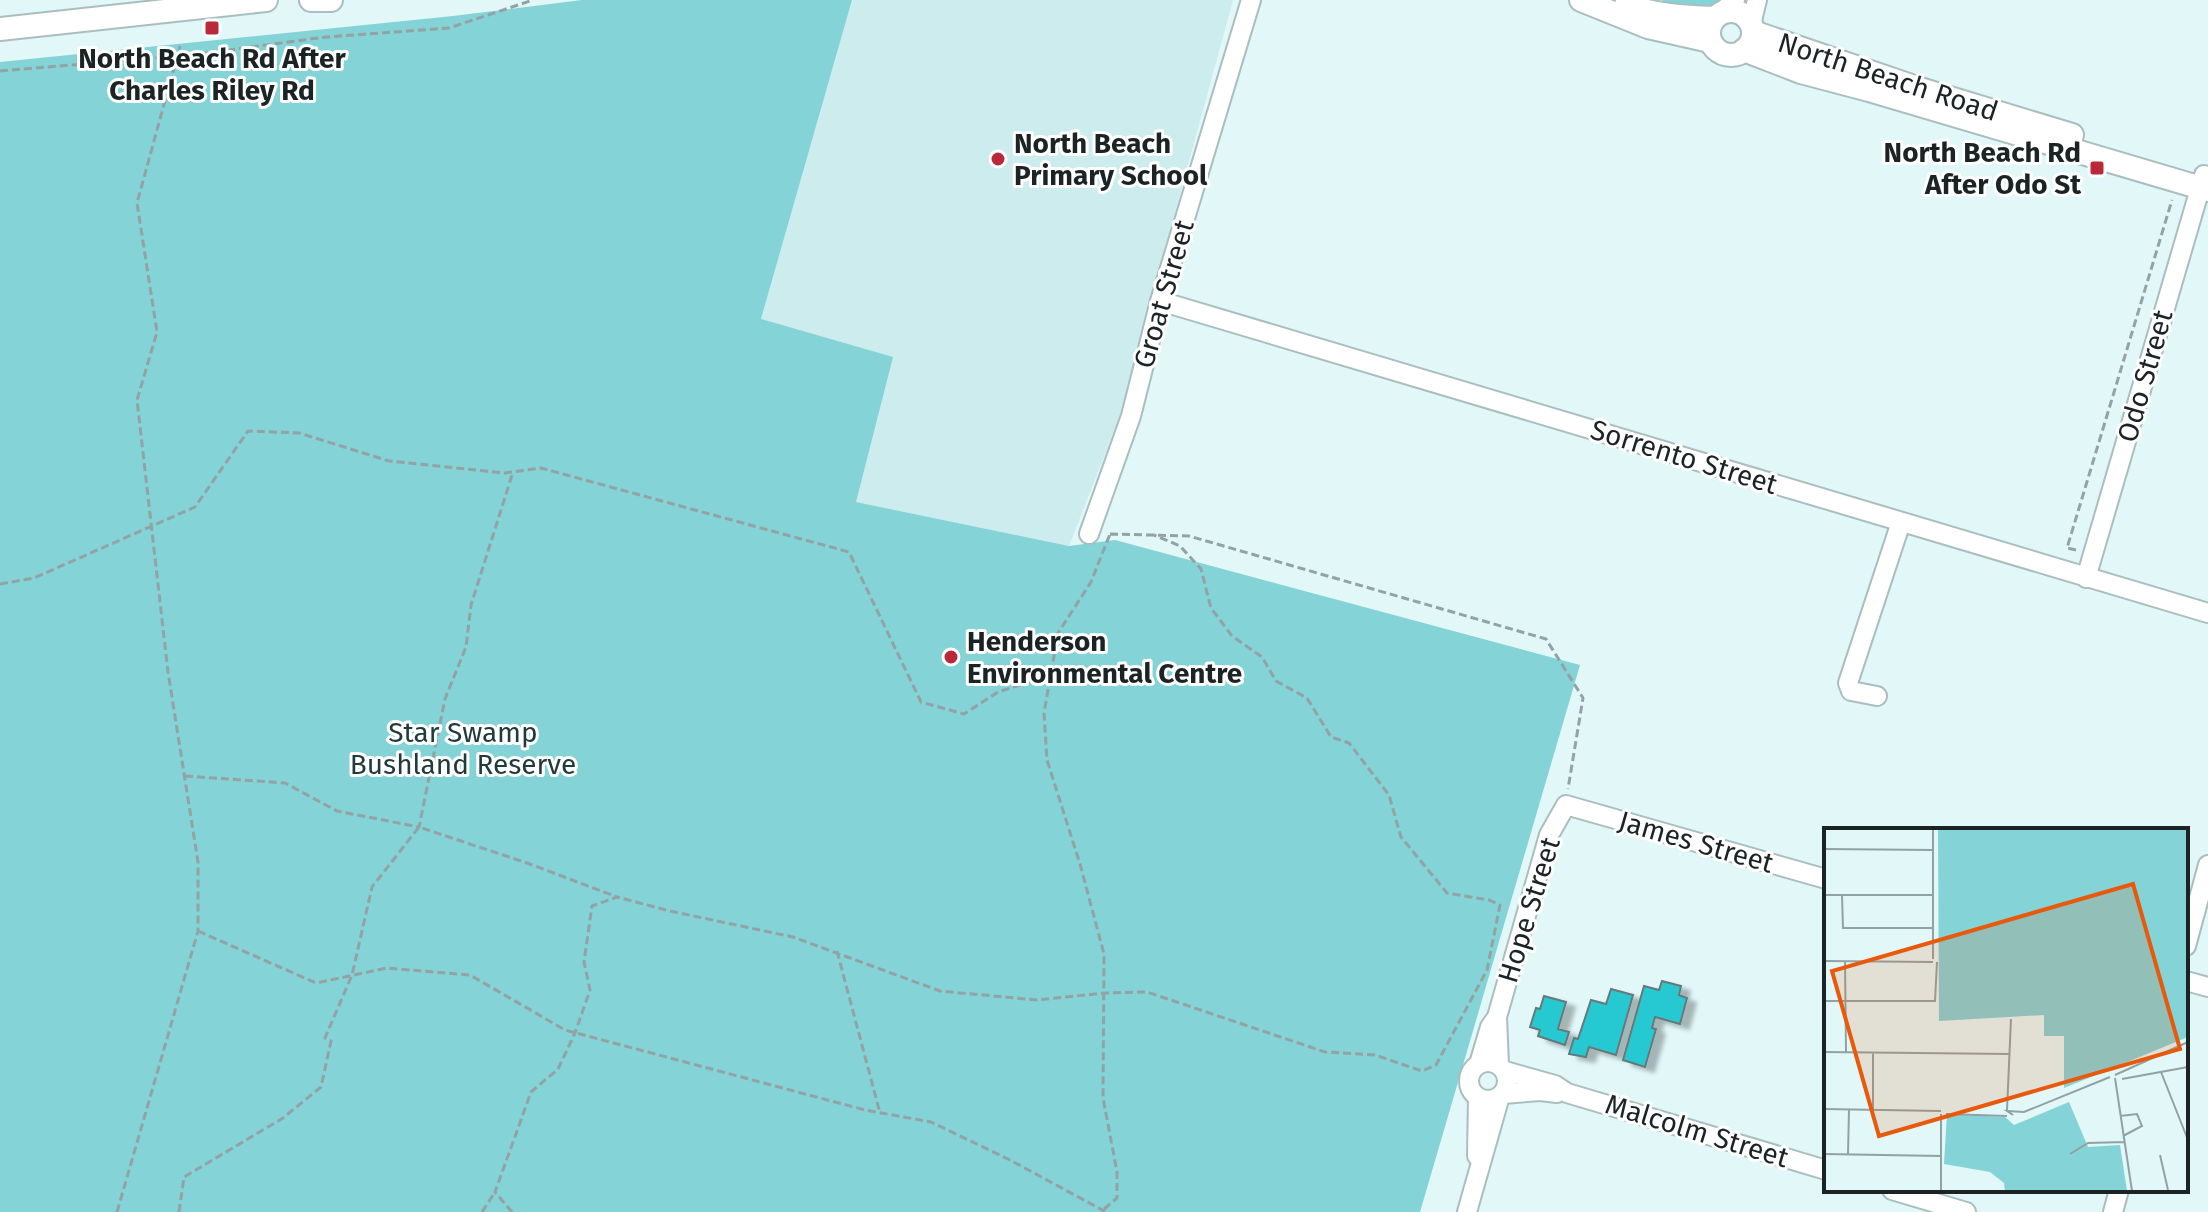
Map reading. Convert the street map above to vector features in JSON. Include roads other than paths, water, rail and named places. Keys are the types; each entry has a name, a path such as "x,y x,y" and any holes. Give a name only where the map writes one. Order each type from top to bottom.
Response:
{"main road":[{"path":"0,29 266,0"},
{"path":"311,0 331,0"},
{"path":"1581,0 1648,27 1710,41 1725,54 1732,55 1750,36 1748,19 1737,11 1678,16 1640,10 1614,0"},
{"path":"1710,41 1709,29 1722,11"},
{"name":"North Beach Road","path":"1750,36 2205,182"}],"street":[{"path":"1750,36 1757,0"},
{"name":"Groat Street","path":"1089,534 1131,416 1160,301 1253,2"},
{"name":"Odo Street","path":"2086,578 2205,182"},
{"name":"Sorrento Street","path":"1160,301 2208,613"},
{"path":"1877,696 1851,691 1848,683 1901,522"},
{"name":"James Street","path":"1566,805 1824,878"},
{"name":"Hope Street","path":"1479,1064 1490,1027 1497,1017 1549,835 1566,805"},
{"path":"2188,939 2208,865"},
{"path":"2188,982 2208,987"},
{"name":"Hope Street","path":"1497,1017 1502,1068"},
{"path":"1467,1212 1501,1095 1507,1085 1502,1068 1489,1062 1479,1064 1470,1073 1473,1093 1478,1097 1489,1100 1501,1095"},
{"name":"Malcolm Street","path":"1502,1068 1555,1085 1567,1093"},
{"name":"Malcolm Street","path":"1501,1095 1540,1091 1567,1093 1824,1169"},
{"path":"1478,1097 1477,1156 1480,1166"},
{"path":"1899,1192 1966,1212"},
{"path":"2113,1212 2118,1192"}],"place":[{"name":"North Beach Rd After Charles Riley Rd","path":"212,28"},
{"name":"North Beach Primary School","path":"998,159"},
{"name":"North Beach Rd After Odo St","path":"2097,168"},
{"name":"Henderson Environmental Centre","path":"951,657"}],"park label":[{"name":"Star Swamp Bushland Reserve","path":"463,748"}]}
